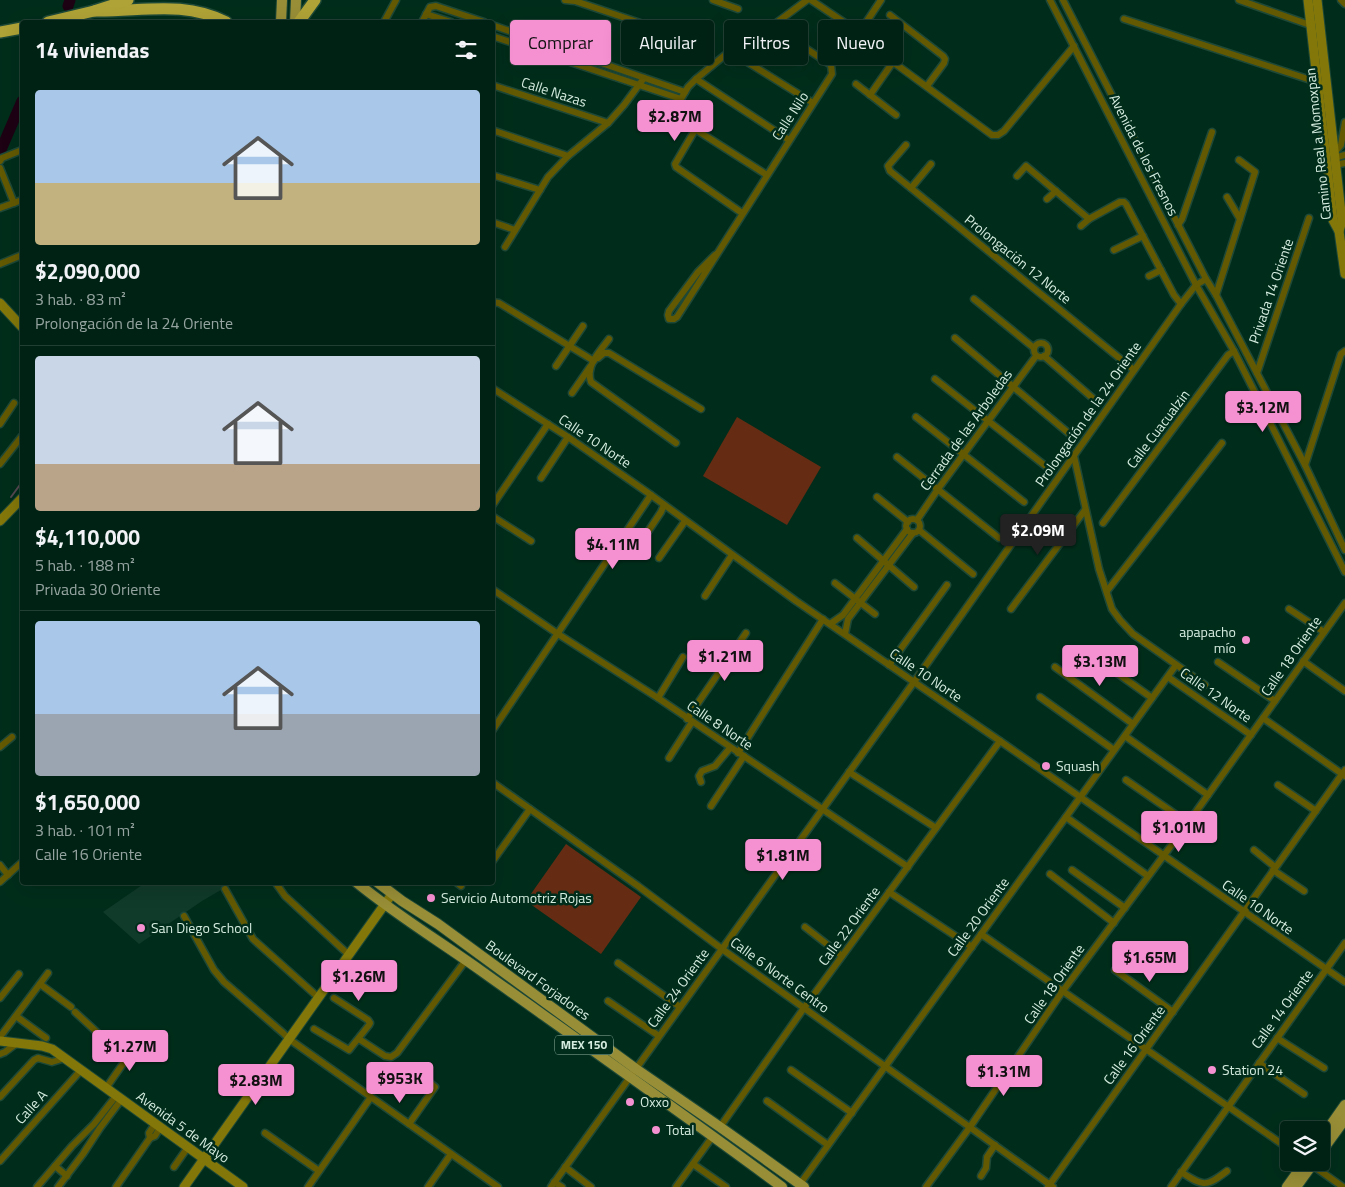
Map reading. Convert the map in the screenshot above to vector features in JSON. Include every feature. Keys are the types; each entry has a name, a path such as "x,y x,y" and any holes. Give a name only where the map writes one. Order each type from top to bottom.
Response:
{"highway":[{"path":"56,20 128,0"},
{"path":"300,20 315,0"},
{"path":"94,11 111,11 173,3 206,10 223,20"},
{"path":"0,32 20,28"}],"main road":[{"path":"281,20 282,0"},
{"path":"295,20 296,0"},
{"name":"Boulevard Forjadores","path":"360,885 466,960 633,1073 720,1127 802,1186"},
{"name":"Boulevard Forjadores","path":"381,885 438,924 782,1187"},
{"path":"1330,1126 1345,1105"},
{"path":"1330,1140 1345,1119"},
{"path":"1287,1187 1302,1171"},
{"path":"1296,1187 1305,1171"}],"street":[{"path":"385,20 396,0"},
{"path":"565,0 575,1 628,20"},
{"path":"713,0 738,9"},
{"path":"781,20 807,0"},
{"path":"811,0 841,20"},
{"path":"868,20 881,0"},
{"name":"Avenida de los Fresnos","path":"1050,0 1196,285 1234,352 1345,572"},
{"path":"1063,0 1206,279 1305,465 1345,550"},
{"path":"1239,0 1310,25"},
{"name":"Camino Real a Momoxpan","path":"1308,0 1310,25 1322,83 1334,158 1342,221 1341,235"},
{"name":"Camino Real a Momoxpan","path":"1316,0 1333,220 1341,235"},
{"path":"1341,0 1345,4"},
{"path":"423,20 430,7 436,6 478,20"},
{"path":"426,14 445,20"},
{"path":"890,15 945,59 927,86"},
{"path":"1124,19 1322,83"},
{"path":"495,26 685,92"},
{"path":"495,37 681,98"},
{"path":"870,94 893,62 992,135 998,135 1004,131 1074,46"},
{"name":"Calle Nilo","path":"715,255 832,74 831,65 808,50"},
{"path":"724,56 696,79 681,98 674,114 676,118 766,175"},
{"path":"752,65 813,103"},
{"path":"505,247 548,177 568,156 608,123 644,78"},
{"path":"696,79 789,140"},
{"path":"856,84 896,115"},
{"name":"Calle Nazas","path":"495,86 608,123"},
{"path":"1334,158 1341,145 1345,122"},
{"path":"695,130 675,164 676,167 742,213"},
{"path":"495,131 568,156"},
{"path":"1178,225 1182,219 1212,132"},
{"name":"Prolongación 12 Norte","path":"906,145 888,166 890,171 1134,370"},
{"path":"0,161 2,158 20,151"},
{"path":"1334,158 1345,155"},
{"path":"1334,158 1345,162"},
{"path":"1216,295 1255,172 1240,160"},
{"path":"911,188 931,164"},
{"path":"1017,176 1026,166 1089,219"},
{"path":"0,168 14,203"},
{"path":"495,176 540,190"},
{"path":"1047,200 1056,191"},
{"path":"1227,197 1240,219"},
{"path":"0,208 20,201"},
{"path":"1081,226 1089,219 1120,202 1124,202 1174,295 1181,304"},
{"name":"Privada 14 Oriente","path":"1257,373 1309,218"},
{"path":"495,223 515,230"},
{"path":"1341,235 1345,274"},
{"path":"1114,250 1143,236"},
{"path":"715,255 676,317 670,319 669,311 698,272 715,255"},
{"path":"0,264 20,256"},
{"path":"1149,276 1161,270"},
{"path":"1196,285 1206,279"},
{"name":"Prolongación de la 24 Oriente","path":"914,682 1196,285"},
{"path":"974,299 1034,348 1036,356 1047,354 1048,350 1043,344 1040,343 1034,348"},
{"path":"495,302 499,303 569,346 592,364"},
{"path":"0,303 20,325"},
{"path":"556,366 583,326"},
{"path":"572,393 609,338"},
{"path":"955,338 1072,436"},
{"path":"1305,465 1341,354 1345,351"},
{"name":"Calle Cuacualzin","path":"1103,523 1228,356 1234,352"},
{"path":"676,443 591,382 589,377 592,364 604,353 609,353 701,409"},
{"name":"Cerrada de las Arboledas","path":"912,528 914,519 917,520 1036,356"},
{"path":"1044,356 1096,401"},
{"path":"935,379 1048,468"},
{"name":"Calle 10 Norte","path":"495,390 568,437 823,620 1345,982"},
{"path":"0,424 14,403"},
{"path":"916,417 1024,502"},
{"path":"495,502 548,424"},
{"path":"542,478 568,437"},
{"path":"0,464 20,439"},
{"path":"1107,591 1222,443"},
{"name":"Calle 12 Norte","path":"1074,456 1099,569 1112,609 1133,634 1205,685"},
{"path":"897,457 999,538"},
{"path":"495,727 651,495"},
{"path":"877,497 912,528 973,574"},
{"path":"2,516 20,500"},
{"path":"644,539 664,505"},
{"path":"1011,609 1085,510"},
{"path":"495,518 531,541"},
{"path":"659,558 685,521"},
{"path":"845,634 848,619 858,601 912,528"},
{"path":"856,538 914,587"},
{"path":"706,596 732,555"},
{"path":"834,583 875,614"},
{"path":"889,664 947,585"},
{"name":"Calle 8 Norte","path":"495,591 658,698 908,867"},
{"path":"830,624 858,601"},
{"name":"Calle 18 Oriente","path":"926,1187 970,1127 1062,992 1188,823 1345,602"},
{"path":"1289,609 1324,632"},
{"path":"711,806 823,620"},
{"path":"669,758 690,720 746,633"},
{"path":"1086,651 1152,698"},
{"path":"658,698 683,657"},
{"path":"1303,661 1345,691"},
{"path":"1218,662 1275,701"},
{"name":"Calle 20 Oriente","path":"802,1186 828,1145 1176,665"},
{"path":"1055,668 1133,724"},
{"name":"Calle 12 Norte","path":"1168,676 1251,735"},
{"name":"Calle 24 Oriente","path":"552,1185 914,682"},
{"path":"1040,697 1114,750"},
{"path":"1263,718 1344,773"},
{"path":"1125,736 1208,795"},
{"path":"0,747 12,737"},
{"name":"Calle 22 Oriente","path":"720,1127 804,1008 1000,741"},
{"path":"701,782 699,776 702,771 715,766 730,748"},
{"path":"849,772 936,828"},
{"name":"Calle 16 Oriente","path":"1050,1186 1344,773"},
{"path":"1126,780 1188,823"},
{"path":"1278,784 1316,811"},
{"name":"Calle 6 Norte Centro","path":"495,787 530,809 638,886 1050,1186"},
{"path":"495,858 530,809"},
{"path":"1066,817 1148,876"},
{"path":"1254,850 1268,857 1274,869 1304,891"},
{"path":"0,882 20,864"},
{"path":"0,865 8,875"},
{"path":"1072,870 1125,908"},
{"path":"1050,874 1114,923"},
{"path":"277,885 285,896 349,956"},
{"path":"225,889 253,939 319,998"},
{"path":"889,892 972,947"},
{"path":"184,1187 392,894"},
{"path":"184,916 214,970 224,982 289,1039 498,1187"},
{"path":"805,927 842,956"},
{"path":"981,934 1280,1143"},
{"name":"Calle 14 Oriente","path":"1171,1187 1345,943"},
{"path":"359,1039 385,1056 391,1057 397,1053 466,960"},
{"path":"618,963 680,1008"},
{"path":"1114,970 1173,1012"},
{"path":"0,1039 48,973"},
{"path":"0,998 19,974"},
{"path":"40,984 73,1010 126,1059"},
{"path":"314,1029 349,1050 370,1023 334,998"},
{"path":"608,1001 659,1036"},
{"path":"16,1016 46,1038"},
{"path":"1277,1038 1324,1068"},
{"name":"Avenida 5 de Mayo","path":"0,1039 48,1047 243,1187"},
{"path":"0,1054 17,1043"},
{"path":"106,1088 134,1048"},
{"path":"0,1097 34,1060 38,1058 52,1062 64,1058"},
{"path":"1259,1063 1304,1094"},
{"name":"Calle A","path":"0,1161 81,1070"},
{"path":"791,1070 852,1113"},
{"path":"408,1124 435,1087 416,1072"},
{"path":"308,1187 371,1097"},
{"path":"37,1187 72,1146 119,1098"},
{"path":"58,1187 83,1154 119,1098"},
{"path":"766,1101 828,1145"},
{"path":"116,1187 150,1138 155,1136 158,1126"},
{"path":"265,1133 319,1171"},
{"path":"676,1187 713,1136"},
{"path":"981,1176 986,1168 986,1157 995,1145"},
{"path":"174,1167 188,1147"},
{"path":"428,1187 451,1154"},
{"path":"693,1164 726,1187"},
{"path":"55,1166 67,1176"},
{"path":"565,1167 591,1187"},
{"path":"1181,1172 1202,1187 1213,1185 1227,1171"},
{"path":"1321,1171 1343,1187"},
{"path":"552,1185 562,1187"}],"shaded area":[{"path":"737,417 821,467 787,525 703,476"},
{"path":"566,844 641,897 601,954 526,901"},
{"name":"San Diego School","path":"142,885 230,885 202,901 139,944 103,912"}],"waterway":[{"path":"68,6 70,0"},
{"path":"0,152 20,106"},
{"path":"11,497 20,485"}],"place":[{"name":"apapacho mío","path":"1246,640"},
{"name":"Squash","path":"1046,766"},
{"name":"Servicio Automotriz Rojas","path":"431,898"},
{"name":"San Diego School","path":"141,928"},
{"name":"Station 24","path":"1212,1070"},
{"name":"Oxxo","path":"630,1102"},
{"name":"Total","path":"656,1130"}]}
